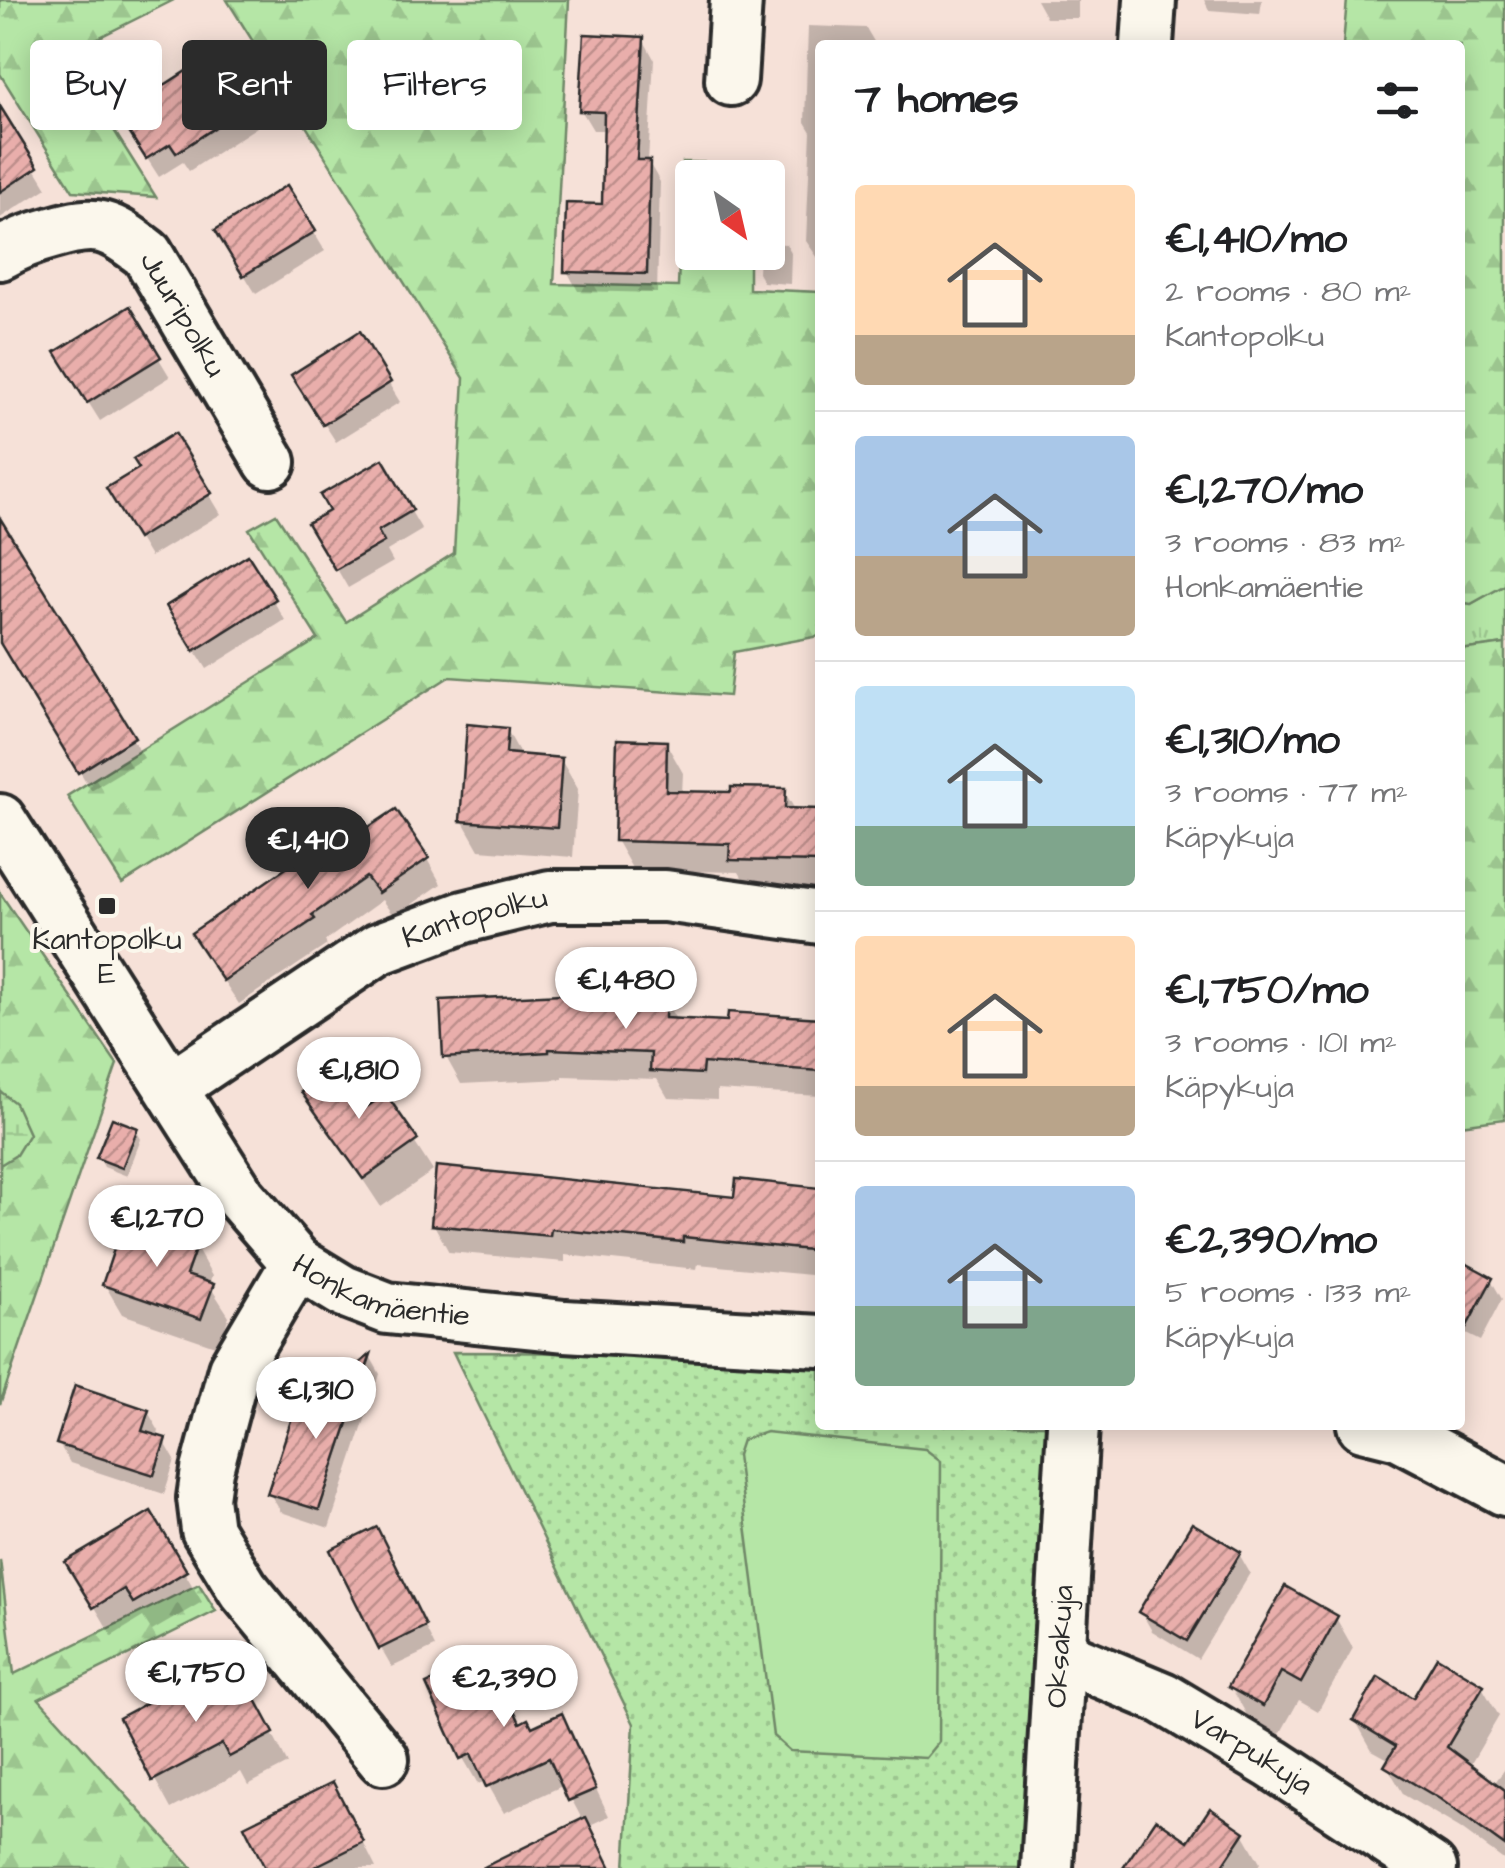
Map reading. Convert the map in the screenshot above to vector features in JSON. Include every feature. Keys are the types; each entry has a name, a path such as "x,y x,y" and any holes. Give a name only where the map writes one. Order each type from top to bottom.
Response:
{"street":[{"path":"732,80 736,0"},
{"path":"1147,40 1150,0"},
{"name":"Juuripolku","path":"0,254 19,242 86,223 120,233 147,254 270,462"},
{"name":"Honkamäentie","path":"0,820 240,1197 297,1264 343,1291 386,1308 565,1326 815,1341"},
{"name":"Kantopolku","path":"172,1087 378,950 464,917 550,896 646,896 815,917"},
{"path":"297,1264 234,1368 207,1470 203,1498 206,1530 243,1590 383,1759"},
{"name":"Oksakuja","path":"1047,1868 1072,1430"},
{"path":"1383,1430 1399,1434 1505,1490"},
{"name":"Varpukuja","path":"1060,1655 1163,1698 1273,1764 1430,1868"}],"green space":[{"path":"0,0 174,0 94,40 30,40 30,122 0,74"},
{"path":"227,0 569,0 554,284 678,287 679,270 749,270 749,289 815,292 815,637 734,652 729,696 449,677 122,884 67,796 318,639 249,529 276,514 346,622 454,553 464,378 309,130 327,130 327,40 252,40"},
{"path":"1347,0 1505,0 1505,585 1471,604 1465,603 1465,40 1343,40"},
{"path":"35,130 114,130 156,197 73,191"},
{"path":"1505,585 1505,644 1465,649 1465,603 1471,604"},
{"path":"1505,644 1505,1119 1465,1124 1465,649"},
{"path":"0,893 117,1064 0,1404"},
{"path":"0,1091 15,1103 29,1134 16,1155 0,1165"},
{"path":"453,1352 815,1354 815,1430 1073,1430 1045,1868 625,1868 634,1724"},
{"path":"766,1432 925,1449 941,1461 939,1742 926,1758 790,1751 773,1736 737,1455 742,1440"},
{"path":"0,1560 14,1674 199,1584 216,1611 39,1699 192,1868 0,1868"}],"building":[{"path":"584,34 644,37 637,160 650,160 647,274 564,272 566,203 602,204 604,112 579,111"},
{"path":"182,74 182,130 211,130 176,153 170,144 146,159 128,130 162,130 162,87"},
{"path":"0,106 38,167 0,192"},
{"path":"287,185 316,231 243,276 215,230"},
{"path":"130,306 161,357 87,403 55,352"},
{"path":"360,331 391,382 323,425 291,375"},
{"path":"175,433 212,493 137,539 106,488 139,468 133,459"},
{"path":"383,459 413,510 378,531 384,542 335,570 307,523 329,511 320,495"},
{"path":"0,518 135,737 78,773 0,643"},
{"path":"248,555 276,599 194,651 166,606"},
{"path":"467,724 508,728 506,753 562,758 557,828 460,821"},
{"path":"617,739 667,741 666,791 786,788 785,808 815,809 815,862 729,860 730,844 614,841"},
{"path":"396,809 429,858 378,893 366,877 312,915 315,919 223,981 191,933 345,828 352,838"},
{"path":"582,993 666,996 665,1018 727,1021 728,1012 815,1018 815,1071 703,1063 702,1074 650,1071 651,1053 549,1049 443,1058 440,1000"},
{"path":"339,1065 368,1106 386,1094 418,1140 363,1179 301,1092"},
{"path":"112,1118 138,1128 122,1168 96,1158"},
{"path":"436,1166 734,1197 736,1179 815,1187 815,1250 683,1237 683,1242 551,1229 550,1236 431,1225"},
{"path":"124,1219 197,1244 186,1275 214,1284 201,1319 102,1285"},
{"path":"1465,1263 1493,1278 1465,1330"},
{"path":"371,1354 319,1510 267,1494 297,1402 306,1405"},
{"path":"75,1385 149,1410 142,1431 166,1438 154,1475 56,1444"},
{"path":"151,1511 187,1571 133,1603 124,1589 93,1608 65,1562"},
{"path":"1192,1523 1241,1552 1187,1641 1138,1612"},
{"path":"377,1527 426,1626 379,1649 330,1550"},
{"path":"1285,1586 1338,1616 1301,1683 1281,1672 1263,1706 1228,1687"},
{"path":"489,1655 520,1723 528,1719 532,1727 562,1713 596,1789 568,1801 549,1758 486,1787 471,1754 460,1759 426,1684"},
{"path":"1437,1657 1484,1685 1447,1747 1505,1790 1505,1846 1440,1799 1384,1766 1396,1746 1353,1720 1378,1677 1413,1698"},
{"path":"240,1670 274,1733 229,1757 222,1744 152,1781 119,1718 182,1684 189,1698"},
{"path":"333,1782 364,1842 312,1868 265,1868 244,1826"},
{"path":"1210,1808 1245,1832 1223,1865 1228,1868 1123,1868 1156,1819 1188,1841"},
{"path":"586,1817 611,1868 482,1868"}],"place":[{"name":"Kantopolku E","path":"107,906"}]}
